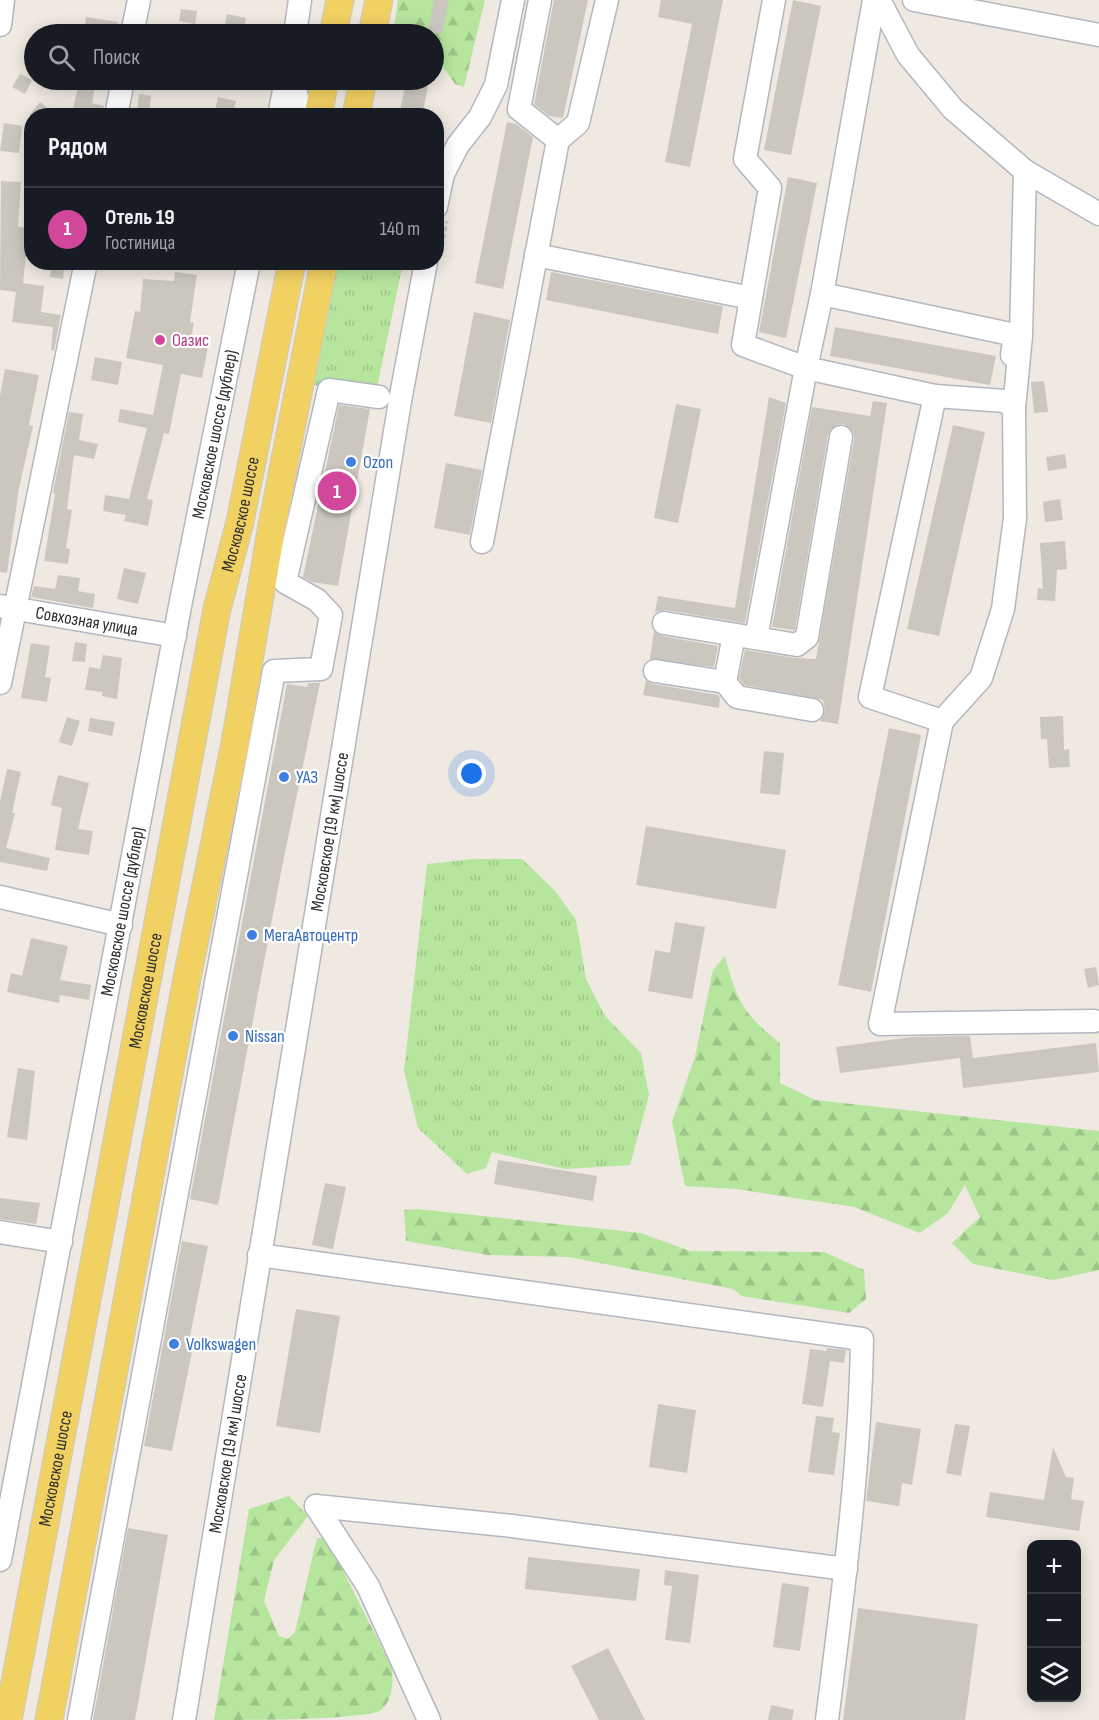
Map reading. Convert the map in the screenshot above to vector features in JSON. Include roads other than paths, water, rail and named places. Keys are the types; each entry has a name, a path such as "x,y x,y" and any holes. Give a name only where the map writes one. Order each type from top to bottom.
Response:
{"main road":[{"path":"335,24 340,0"},
{"path":"374,24 379,0"},
{"path":"320,108 323,90"},
{"path":"358,108 361,90"},
{"name":"Московское шоссе","path":"8,1720 217,609 240,522 290,270"},
{"name":"Московское шоссе","path":"49,1720 188,978 235,743 262,575 322,270"},
{"path":"240,522 247,532 254,536 264,533 272,525"},
{"path":"229,569 239,561 251,558 258,564 262,575"}],"street":[{"path":"0,25 3,0"},
{"path":"134,24 139,0"},
{"path":"296,24 300,0"},
{"path":"444,172 458,145 480,117 496,85 513,0"},
{"path":"540,0 519,109 558,140"},
{"path":"482,542 558,140 578,123 607,0"},
{"path":"774,0 745,159 770,188 743,345 806,368 935,396 1009,405"},
{"path":"725,682 745,637 806,368 822,294 874,0"},
{"path":"879,0 908,55 953,109 1025,171 1099,214"},
{"path":"914,0 1099,35"},
{"path":"118,108 121,90"},
{"path":"281,108 284,90"},
{"path":"296,90 299,108"},
{"path":"1025,171 1018,335 1009,405 1015,518 1002,609 981,678 942,721 880,1024 1094,1021"},
{"path":"536,255 751,298"},
{"path":"0,683 8,607 84,270"},
{"name":"Московское шоссе (дублер)","path":"0,1560 175,636 247,270"},
{"name":"Московское (19 км) шоссе","path":"184,1720 400,401 425,270"},
{"path":"822,294 1018,335"},
{"path":"365,619 331,615 316,600 285,582 329,390 379,397"},
{"path":"935,396 870,697 942,721"},
{"path":"664,622 798,645 807,637 841,437"},
{"name":"Совхозная улица","path":"8,607 175,636"},
{"path":"79,1720 274,671 321,669 331,615"},
{"path":"655,671 725,682 737,697 812,710"},
{"path":"0,897 121,925"},
{"path":"0,1232 61,1242"},
{"path":"259,1255 862,1339 861,1411 846,1569 827,1720"},
{"path":"429,1720 368,1586 316,1506 512,1526 846,1569"}],"place":[{"name":"Оазис","path":"160,340"},
{"name":"Ozon","path":"351,462"},
{"name":"Отель 19","path":"337,491"},
{"name":"УАЗ","path":"284,777"},
{"name":"МегаАвтоцентр","path":"252,935"},
{"name":"Nissan","path":"233,1036"},
{"name":"Volkswagen","path":"174,1344"}]}
